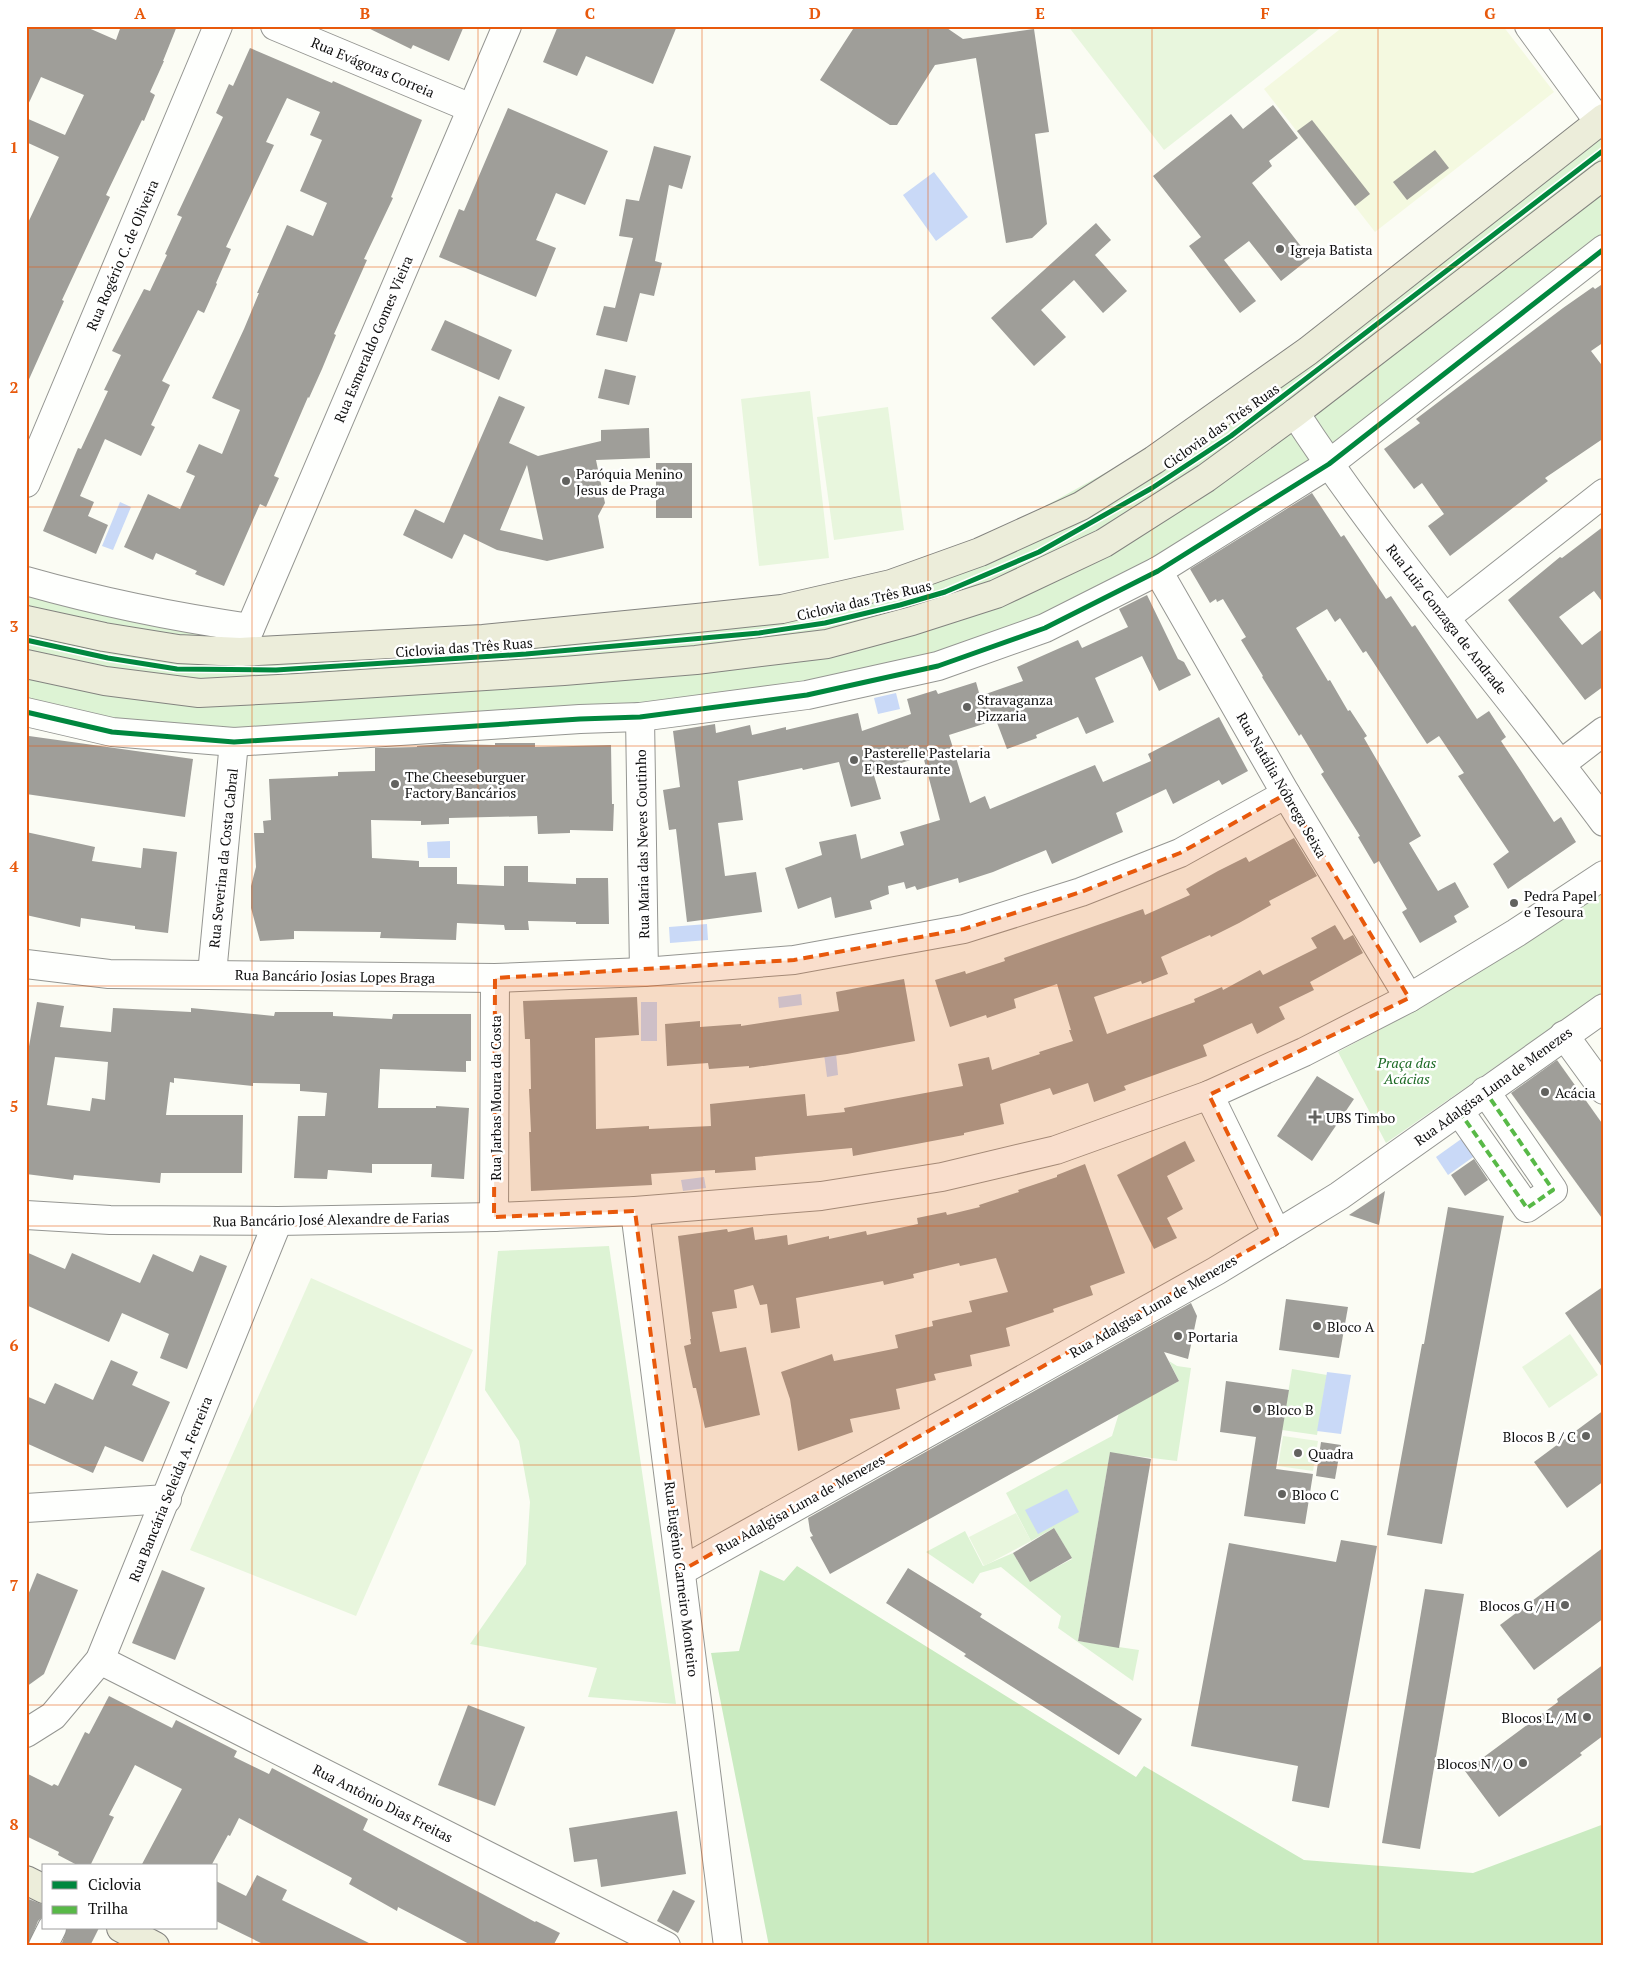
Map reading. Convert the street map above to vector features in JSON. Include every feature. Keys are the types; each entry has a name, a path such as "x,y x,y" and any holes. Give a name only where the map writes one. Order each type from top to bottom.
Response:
{"main road":[{"path":"26,620 104,637 169,647 245,640 483,639 782,609 891,584 980,552 1081,506 1154,460 1308,351 1602,120"},
{"path":"26,664 105,681 199,693 564,671 696,660 827,644 912,621 996,594 1104,543 1206,478 1604,176"},
{"path":"1295,412 1287,400 1285,386 1291,372 1308,351"},
{"path":"26,1880 42,1888"},
{"path":"124,1930 155,1946"}],"street":[{"name":"Rua Rogério C. de Oliveira","path":"26,483 218,26"},
{"name":"Rua Evágoras Correia","path":"275,26 471,108"},
{"name":"Rua Esmeraldo Gomes Vieira","path":"245,640 507,26"},
{"path":"1529,26 1602,120"},
{"path":"26,712 112,732 234,742 580,719 640,717 807,695 938,666 1045,628 1158,571 1329,464 1604,250"},
{"name":"Rua Luiz Gonzaga de Andrade","path":"1295,412 1329,464 1445,618 1561,764 1604,822"},
{"path":"1445,618 1604,493"},
{"name":"Rua Natália Nóbrega Seixa","path":"1158,571 1286,794 1408,998"},
{"path":"26,581 70,594 180,618 245,640"},
{"name":"Rua Maria das Neves Coutinho","path":"640,717 644,972"},
{"path":"1561,764 1604,731"},
{"name":"Rua Severina da Costa Cabral","path":"212,974 234,742"},
{"name":"Rua Bancário Josias Lopes Braga","path":"26,964 109,974 495,978 644,972 794,960 964,929 1081,892 1180,853 1286,794"},
{"name":"Rua Bancário José Alexandre de Farias","path":"26,1215 110,1220 278,1221 494,1217 636,1211 821,1196 942,1177 1056,1150 1210,1095 1304,1052 1408,998 1516,933 1604,875"},
{"name":"Rua Jarbas Moura da Costa","path":"494,1217 495,978"},
{"name":"Rua Adalgisa Luna de Menezes","path":"681,1571 1216,1271 1277,1234 1339,1196 1604,1008"},
{"path":"1564,1035 1604,1090"},
{"path":"1459,1111 1527,1208 1553,1190 1485,1091"},
{"path":"1210,1095 1277,1234"},
{"name":"Rua Eugênio Carneiro Monteiro","path":"636,1211 728,1946"},
{"name":"Rua Bancária Seleida A. Ferreira","path":"26,1733 53,1716 100,1660 167,1499 278,1221"},
{"path":"26,1508 167,1499"},
{"name":"Rua Antônio Dias Freitas","path":"100,1660 666,1946"},
{"path":"43,1946 51,1930"}],"highlighted area":[{"path":"1286,794 1409,998 1209,1095 1277,1234 681,1571 635,1211 494,1217 495,978 794,960 964,929 1081,892 1180,853"}],"green space":[{"path":"1068,26 1323,26 1164,150"},
{"path":"1344,26 1503,26 1554,92 1375,232 1264,89"},
{"path":"1604,113 1604,266 1358,454 1000,657 407,740 254,755 124,743 26,723 26,572 256,641 310,641 759,600 917,565 1002,530 1172,436"},
{"path":"810,391 829,558 759,566 741,399"},
{"path":"888,407 904,530 834,540 817,417"},
{"name":"Praça das Acácias","path":"1604,885 1604,991 1386,1143 1338,1052 1416,1010"},
{"path":"609,1246 676,1704 588,1697 597,1668 470,1644 526,1564 530,1502 519,1441 485,1390 498,1251"},
{"path":"311,1278 473,1350 356,1616 190,1550"},
{"path":"1570,1334 1598,1375 1549,1408 1522,1367"},
{"path":"1169,1361 1177,1366 1191,1368 1177,1461 1110,1453 1078,1641 1139,1650 1133,1681 1058,1628 1061,1616 1001,1567 980,1573 973,1584 926,1552 965,1531 983,1566 1013,1553 1030,1581 1072,1559 1054,1528 1031,1541 1006,1493 1112,1436 1119,1413 1179,1381"},
{"path":"1292,1369 1327,1375 1317,1435 1282,1430"},
{"name":"Quadra","path":"1283,1436 1318,1441 1313,1471 1278,1466"},
{"path":"1016,1513 1031,1541 984,1566 969,1537"},
{"path":"797,1566 1136,1777 1144,1766 1304,1860 1473,1873 1604,1824 1604,1946 769,1946 711,1653 739,1651 760,1570 784,1581"}],"water":[{"path":"934,172 968,217 936,241 903,195"},
{"path":"120,502 131,507 113,550 102,546"},
{"path":"896,693 900,709 878,714 874,698"},
{"path":"450,841 450,858 428,858 427,842"},
{"path":"707,924 708,940 670,943 669,927"},
{"path":"801,994 802,1005 779,1008 778,997"},
{"path":"641,1002 657,1002 657,1041 641,1041"},
{"path":"836,1053 838,1075 827,1077 824,1054"},
{"path":"1464,1137 1476,1155 1448,1175 1436,1157"},
{"path":"704,1177 706,1188 683,1191 681,1180"},
{"path":"1327,1372 1351,1375 1341,1434 1317,1431"},
{"path":"1067,1489 1079,1512 1038,1534 1025,1510"}],"building":[{"path":"26,26 84,26 116,40 121,26 177,26 150,92 155,95 144,121 142,120 106,195 110,197 62,300 64,301 26,386 26,227 59,157 26,142 26,118 65,135 84,95 41,77 26,109"},
{"path":"364,26 464,26 449,61 413,45 411,49"},
{"path":"558,26 677,26 653,84 586,56 577,76 543,62"},
{"path":"855,26 944,26 963,39 1034,29 1049,132 1035,134 1047,224 1032,238 1006,243 976,58 935,65 897,125 890,125 820,80"},
{"path":"250,48 332,83 333,81 422,120 391,197 393,198 364,259 367,260 334,334 336,335 322,369 274,476 279,478 266,507 260,504 224,586 195,574 197,571 156,553 153,560 124,547 148,494 180,509 195,476 186,472 199,444 222,454 240,410 212,398 244,329 259,293 257,293 287,225 313,236 327,203 300,191 322,140 310,135 320,112 287,98 266,142 274,145 226,247 231,249 217,284 204,313 198,310 162,381 170,385 151,425 155,427 141,456 105,439 80,496 94,502 88,516 108,525 96,554 43,531 78,448 81,449 108,391 104,390 121,355 112,351 144,289 150,291 167,255 165,254 182,217 177,215 223,117 216,113 229,84 233,86"},
{"path":"1273,105 1298,138 1269,161 1272,166 1252,183 1310,258 1281,281 1249,241 1224,260 1256,301 1240,313 1189,246 1201,237 1153,176 1231,114 1243,129"},
{"path":"508,108 608,151 585,205 556,193 536,240 556,248 536,297 439,257 459,209 464,211"},
{"path":"1312,120 1370,194 1355,206 1297,131"},
{"path":"654,146 691,156 682,189 669,185 655,261 662,263 654,296 640,293 627,342 596,335 604,306 615,308 633,238 619,236 626,199 639,201"},
{"path":"1435,150 1449,168 1407,200 1393,182"},
{"path":"1096,223 1111,240 1095,255 1127,291 1103,313 1074,280 1041,310 1066,337 1034,366 991,318"},
{"path":"1604,283 1604,342 1591,351 1604,368 1604,438 1545,478 1548,481 1450,556 1428,526 1444,514 1422,483 1414,489 1384,449 1420,423 1416,419 1445,397 1563,308 1593,287 1595,289"},
{"path":"445,320 512,350 499,380 431,350"},
{"path":"605,369 636,376 629,405 598,398"},
{"path":"499,396 525,407 509,443 538,456 601,441 601,430 649,428 650,458 596,460 605,503 598,516 604,548 547,561 497,550 464,534 452,559 403,535 415,509 444,523","holes":["527,465 543,540 500,530"]},
{"path":"656,463 692,463 692,518 656,518"},
{"path":"1312,493 1341,537 1344,535 1386,599 1391,596 1412,627 1415,625 1477,719 1489,711 1506,737 1501,741 1554,822 1561,817 1576,842 1508,889 1493,864 1509,852 1458,776 1464,773 1439,736 1427,744 1366,651 1363,653 1340,618 1335,622 1327,609 1296,628 1328,681 1330,680 1348,711 1350,710 1367,736 1364,738 1421,836 1409,843 1438,891 1455,882 1469,907 1454,916 1457,922 1420,943 1402,912 1407,909 1379,861 1374,864 1358,837 1360,836 1321,774 1324,772 1301,734 1299,736 1262,677 1241,640 1246,637 1223,599 1217,602 1216,599 1210,603 1190,569"},
{"path":"1604,526 1604,604 1594,591 1559,617 1582,645 1604,628 1604,686 1585,700 1508,600 1560,557 1562,558"},
{"path":"1147,595 1178,659 1184,662 1191,675 1159,691 1142,656 1095,678 1114,722 1086,734 1078,717 1036,735 1037,738 1007,749 996,720 949,735 970,803 985,796 990,809 1095,765 1103,782 1151,761 1148,754 1219,717 1248,771 1222,785 1219,780 1173,804 1166,789 1116,813 1123,832 1052,864 1046,850 993,872 959,883 958,878 917,890 915,886 906,889 904,882 888,886 889,894 870,901 872,909 835,918 831,897 798,909 785,868 822,855 819,842 856,834 861,859 904,845 900,832 940,820 923,756 873,772 881,799 851,807 839,762 738,781 743,820 718,823 725,876 756,872 762,912 687,922 676,829 669,830 663,790 680,787 673,731 715,724 716,733 750,725 752,735 786,727 786,730 858,713 862,731 911,714 907,699 936,690 938,694 976,682 980,696 1023,681 1017,667 1078,640 1082,648 1128,627 1119,609"},
{"path":"29,736 193,759 185,817 26,794 26,756"},
{"path":"495,743 535,743 535,747 611,745 612,804 614,804 613,831 570,830 570,833 538,834 537,816 449,818 449,824 421,825 421,821 371,820 372,858 419,861 419,867 457,867 457,884 504,886 504,866 528,866 528,882 576,884 576,878 608,878 609,924 528,921 529,930 505,930 504,925 457,923 456,940 380,938 381,932 294,931 294,939 260,941 251,908 251,886 256,867 254,833 264,833 263,821 271,820 269,779 338,776 338,772 375,771 375,748 444,744 495,745"},
{"path":"26,832 95,847 92,861 141,868 143,848 177,852 168,933 135,929 135,926 81,918 80,927 26,915"},
{"path":"1294,838 1317,876 1269,901 1271,905 1239,923 1211,937 1210,935 1161,957 1168,974 1142,984 1141,981 1094,997 1107,1034 1195,1002 1194,999 1222,987 1223,990 1260,970 1263,975 1317,948 1311,938 1335,925 1344,940 1353,935 1363,953 1310,982 1314,990 1279,1007 1285,1019 1257,1034 1252,1023 1203,1045 1207,1056 1124,1086 1126,1090 1094,1102 1088,1083 1053,1095 1050,1088 1000,1104 1004,1124 964,1133 964,1135 853,1156 852,1148 755,1157 756,1170 715,1173 715,1170 651,1174 652,1185 531,1191 529,1132 531,1132 529,1089 531,1089 530,1039 525,1039 523,1001 637,997 639,1035 595,1038 596,1129 649,1126 649,1129 711,1126 710,1104 805,1094 807,1116 845,1112 844,1108 963,1086 958,1064 989,1057 992,1070 1073,1041 1057,984 1014,999 1016,1008 987,1018 986,1015 950,1027 935,980 965,971 966,974 1005,961 1004,958 1143,909 1145,915 1190,895 1186,889 1218,871 1246,857 1249,862"},
{"path":"904,979 915,1041 847,1054 749,1068 749,1066 709,1069 708,1063 667,1066 665,1024 700,1021 700,1027 741,1024 741,1026 839,1011 836,992"},
{"path":"37,1002 64,1006 60,1027 111,1032 113,1008 191,1012 191,1008 274,1016 275,1012 333,1012 333,1016 392,1019 393,1014 471,1014 471,1061 466,1061 466,1072 380,1069 378,1108 436,1108 436,1106 469,1108 464,1179 431,1177 432,1164 372,1164 372,1173 328,1170 327,1179 294,1178 298,1116 325,1116 327,1093 300,1091 300,1084 253,1083 253,1086 174,1078 174,1083 170,1082 166,1115 243,1115 242,1173 161,1173 160,1183 74,1175 73,1180 26,1174 26,1063","holes":["55,1057 108,1062 105,1100 92,1098 90,1111 47,1105"]},
{"path":"1557,1060 1604,1126 1604,1221 1511,1093"},
{"name":"UBS Timbo","path":"1317,1076 1354,1099 1312,1161 1277,1136"},
{"path":"1185,1141 1195,1161 1167,1176 1183,1209 1167,1218 1177,1238 1154,1249 1117,1175"},
{"path":"1474,1159 1488,1180 1465,1196 1451,1175"},
{"path":"1085,1164 1125,1273 1090,1286 1093,1295 1053,1309 1054,1312 1006,1328 1010,1346 970,1355 972,1366 934,1374 936,1380 896,1389 900,1409 850,1419 853,1432 798,1451 790,1399 781,1372 832,1354 834,1361 898,1348 895,1335 933,1326 932,1321 972,1312 969,1301 1008,1292 996,1258 960,1266 959,1263 913,1274 914,1278 884,1285 883,1281 796,1298 800,1328 771,1333 767,1304 760,1305 753,1285 734,1290 737,1308 712,1312 720,1352 746,1347 760,1415 705,1428 696,1388 693,1388 684,1346 691,1344 691,1339 678,1236 727,1229 728,1232 753,1227 755,1240 787,1235 788,1245 829,1236 829,1239 866,1231 867,1235 918,1224 917,1218 946,1212 947,1215 980,1207 979,1205 1019,1192 1018,1190 1057,1177 1057,1175"},
{"path":"1385,1191 1379,1225 1349,1215"},
{"path":"1448,1207 1504,1216 1442,1544 1387,1535"},
{"path":"26,1252 65,1269 72,1253 140,1283 153,1254 193,1272 200,1255 227,1266 187,1369 160,1358 169,1334 122,1313 109,1342 26,1305"},
{"path":"1604,1286 1604,1370 1565,1313"},
{"name":"Bloco A","path":"1286,1299 1348,1307 1339,1358 1279,1350"},
{"path":"1191,1303 1197,1316 1188,1359 1164,1352 1179,1381 830,1574 810,1537 813,1536 810,1531 808,1518"},
{"path":"111,1360 138,1372 132,1385 170,1402 143,1462 105,1446 93,1473 26,1443 26,1396 45,1404 55,1383 93,1400"},
{"path":"1226,1381 1289,1390 1276,1469 1313,1474 1305,1524 1244,1516 1256,1437 1220,1432"},
{"name":"Blocos B / C","path":"1604,1410 1604,1481 1567,1508 1534,1462"},
{"path":"1321,1442 1341,1445 1335,1479 1316,1476"},
{"path":"1110,1452 1151,1459 1119,1648 1078,1641"},
{"path":"1054,1528 1072,1558 1030,1582 1013,1553"},
{"path":"1341,1540 1377,1546 1329,1808 1292,1801 1298,1766 1191,1746 1229,1543 1336,1562"},
{"name":"Blocos G / H","path":"1604,1547 1604,1618 1534,1670 1500,1625"},
{"path":"908,1568 982,1614 980,1617 1142,1719 1119,1755 964,1656 966,1654 886,1603"},
{"path":"162,1570 205,1588 175,1660 132,1643"},
{"path":"37,1573 78,1590 44,1674 26,1687 26,1600"},
{"path":"1425,1589 1464,1594 1420,1849 1382,1843"},
{"name":"Blocos N / O","path":"1604,1664 1604,1735 1580,1753 1582,1755 1499,1817 1465,1771 1558,1702 1557,1699"},
{"path":"109,1696 172,1728 176,1720 237,1751 234,1757 269,1774 272,1768 368,1819 363,1830 535,1922 560,1933 553,1946 473,1946 398,1907 397,1911 349,1884 352,1878 239,1818 212,1864 142,1864 182,1789 135,1765 109,1815 114,1817 91,1864 75,1864 58,1855 59,1852 26,1836 26,1773 52,1786 54,1784 58,1786 85,1732 89,1734"},
{"path":"468,1705 525,1727 495,1806 438,1785"},
{"path":"677,1811 686,1874 601,1887 597,1859 574,1862 569,1828"},
{"path":"257,1875 287,1890 282,1900 375,1946 267,1946 218,1922 218,1882 246,1896"},
{"path":"673,1890 695,1901 678,1933 657,1921"},
{"path":"26,1898 42,1904 42,1917 38,1921 28,1946"},
{"path":"66,1930 98,1930 90,1946 61,1946"}],"marked path":[{"path":"1459,1111 1527,1208 1553,1190 1485,1091"}],"cycle path":[{"name":"Ciclovia das Três Ruas","path":"26,640 108,658 177,669 276,670 526,654 759,633 825,623 945,592 1039,552 1152,488 1231,436 1604,150"},
{"path":"26,712 112,732 234,742 580,719 640,717 807,695 938,666 1045,628 1158,571 1329,464 1604,249"}],"place":[{"name":"Igreja Batista","path":"1280,249"},
{"name":"Paróquia Menino Jesus de Praga","path":"566,481"},
{"name":"Stravaganza Pizzaria","path":"967,707"},
{"name":"Pasterelle Pastelaria E Restaurante","path":"854,760"},
{"name":"The Cheeseburguer Factory Bancários","path":"395,784"},
{"name":"Pedra Papel e Tesoura","path":"1514,903"},
{"name":"Acácia","path":"1545,1092"},
{"name":"UBS Timbo","path":"1315,1117"},
{"name":"Bloco A","path":"1317,1326"},
{"name":"Portaria","path":"1178,1336"},
{"name":"Bloco B","path":"1257,1409"},
{"name":"Blocos B / C","path":"1586,1436"},
{"name":"Quadra","path":"1298,1453"},
{"name":"Bloco C","path":"1282,1494"},
{"name":"Blocos G / H","path":"1565,1605"},
{"name":"Blocos L / M","path":"1587,1717"},
{"name":"Blocos N / O","path":"1523,1763"}]}
